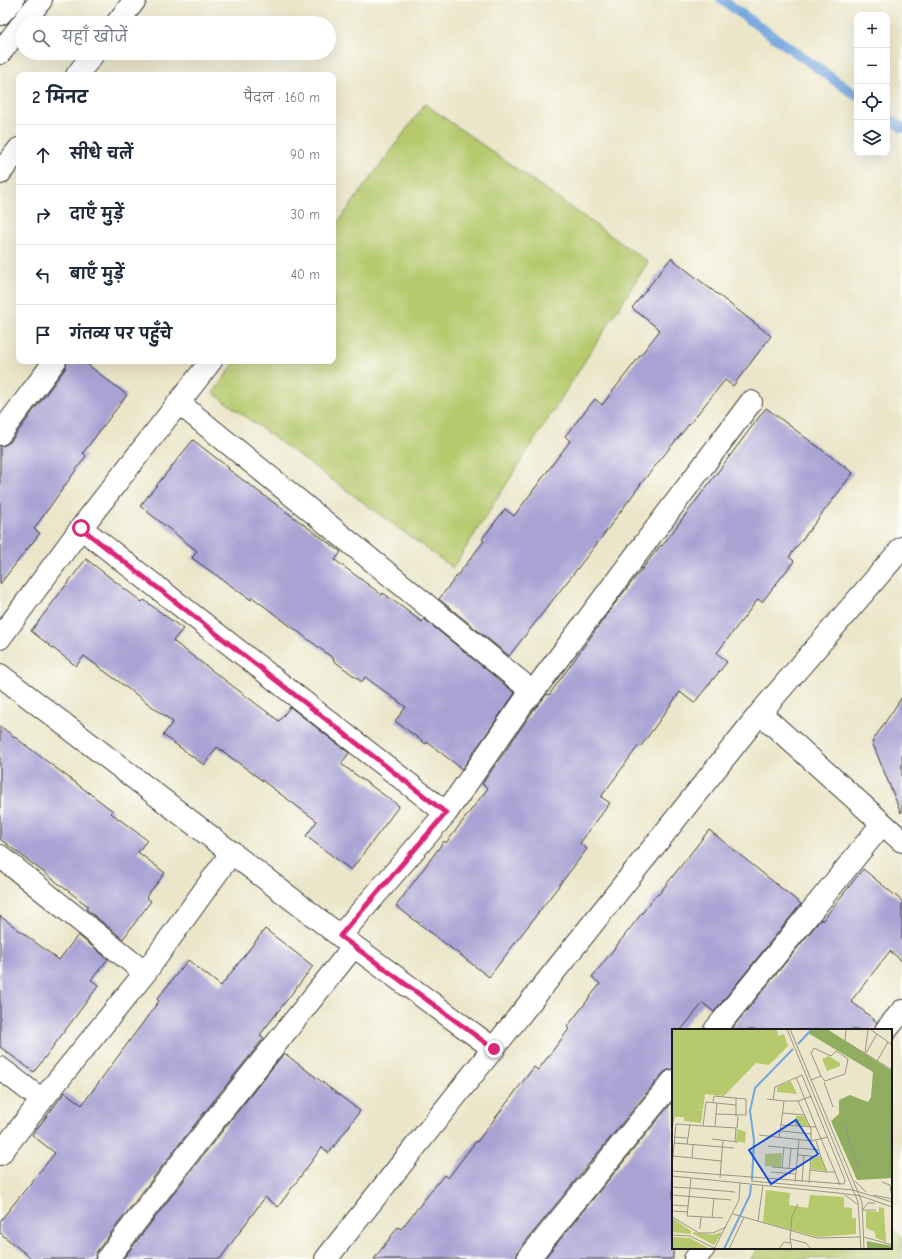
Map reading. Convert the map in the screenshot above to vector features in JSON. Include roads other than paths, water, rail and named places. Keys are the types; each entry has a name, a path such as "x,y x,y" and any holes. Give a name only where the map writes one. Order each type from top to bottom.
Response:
{"street":[{"path":"0,14 13,0"},
{"path":"28,16 41,0"},
{"path":"123,16 136,0"},
{"path":"0,53 16,32"},
{"path":"79,72 89,60"},
{"path":"0,173 16,153"},
{"path":"0,434 53,364"},
{"path":"0,638 81,528 209,364"},
{"path":"107,1259 194,1146 347,941 446,813 523,703 533,692 751,402"},
{"path":"179,403 533,692"},
{"path":"81,528 446,813"},
{"path":"326,1259 760,712 902,548"},
{"path":"0,675 347,941 494,1049"},
{"path":"760,712 902,841"},
{"path":"716,1029 882,824"},
{"path":"0,1154 145,973 232,852"},
{"path":"0,856 145,973"},
{"path":"887,1029 902,1011"},
{"path":"0,1068 42,1100"},
{"path":"528,1259 672,1082"},
{"path":"695,1259 703,1249"}],"waterway":[{"path":"722,0 854,94"},
{"path":"890,119 902,128"}]}
